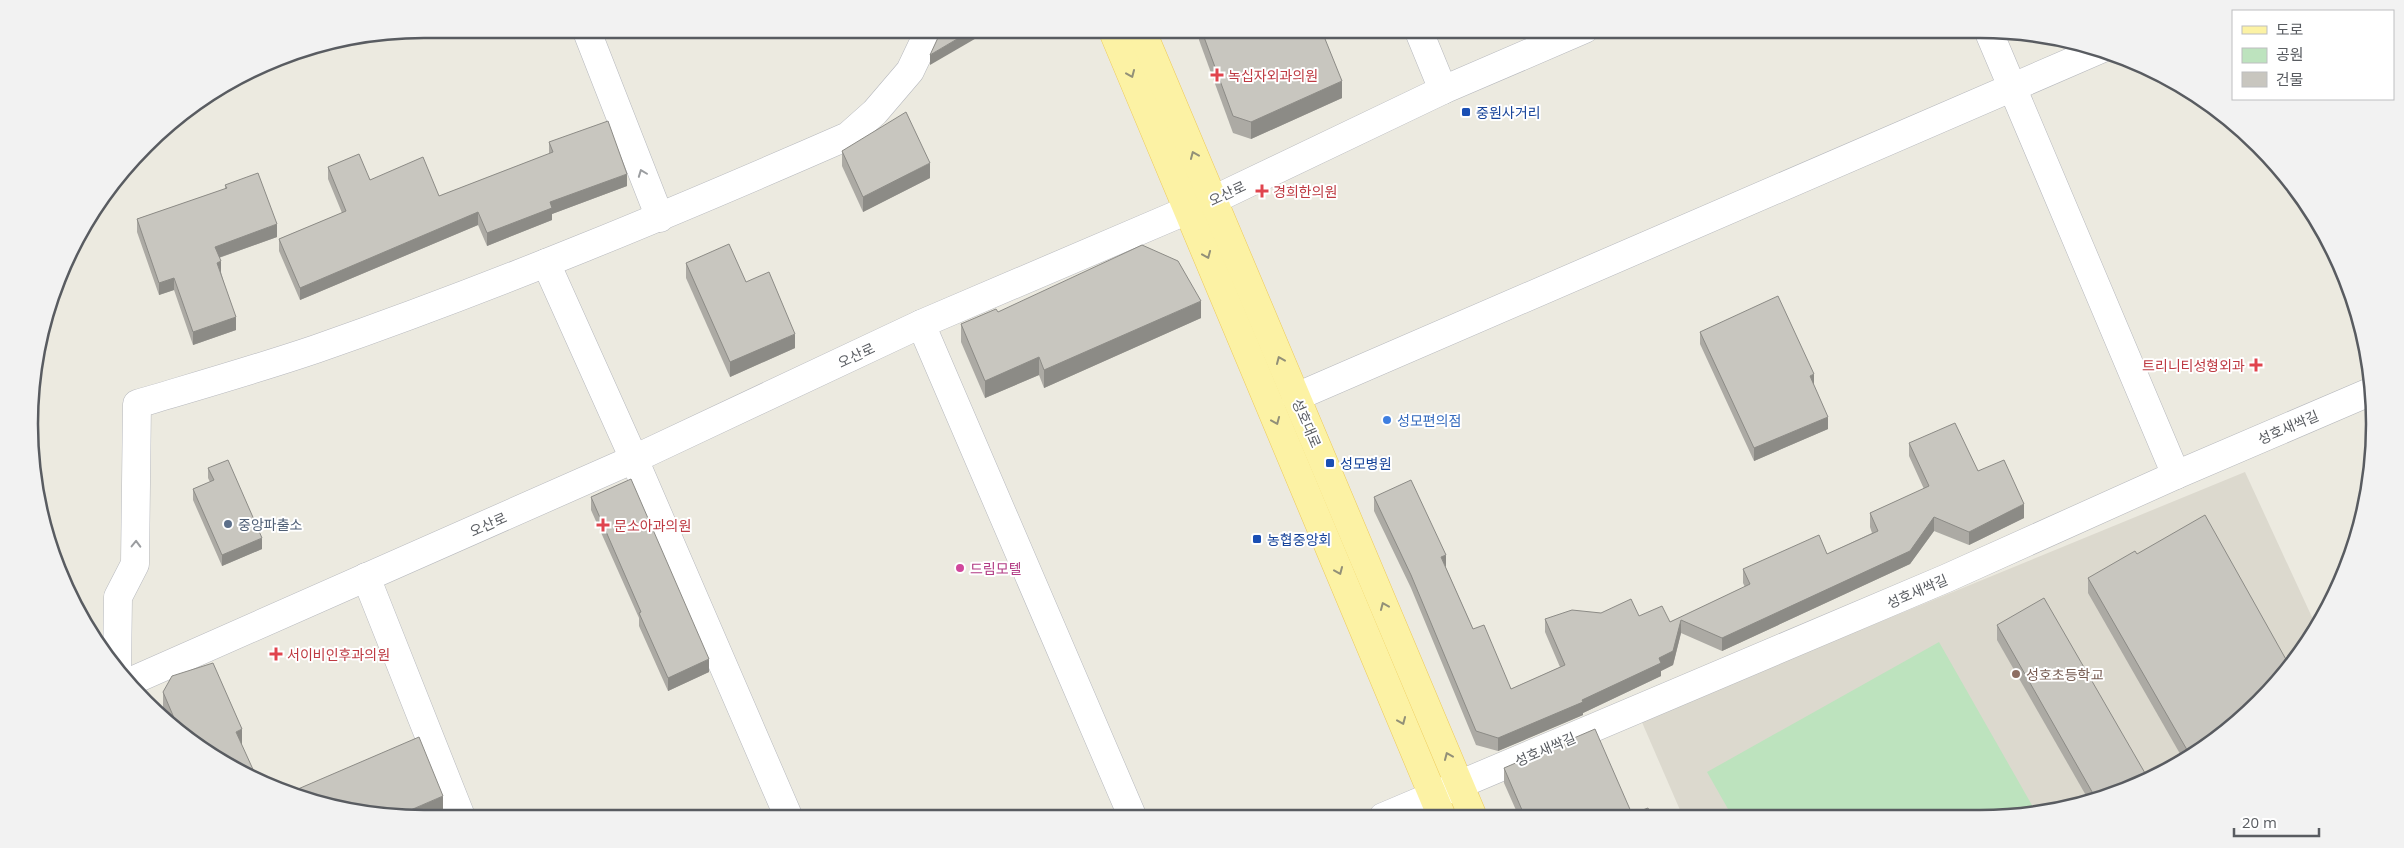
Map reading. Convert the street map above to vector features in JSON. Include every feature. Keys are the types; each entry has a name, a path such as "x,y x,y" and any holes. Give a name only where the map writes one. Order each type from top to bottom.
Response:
{"main road":[{"name":"성호대로","path":"1116,38 1296,397 1470,810"},
{"name":"성호대로","path":"1144,38 1200,205 1438,807"}],"street":[{"path":"590,38 660,218"},
{"path":"117,659 118,597 135,564 137,404 315,349 546,263 660,218 848,136 875,112 910,71 926,38"},
{"path":"1422,38 1443,90"},
{"name":"오산로","path":"134,680 634,460 921,324 1200,205 1443,90 1564,38"},
{"path":"1992,38 2176,475"},
{"path":"1296,397 2090,54"},
{"path":"546,263 634,460 786,810"},
{"path":"921,324 1130,810"},
{"name":"성호새싹길","path":"1422,810 1438,807 1460,785 1947,578 2176,475 2365,394"},
{"path":"366,577 458,810"}],"shaded area":[{"name":"성호초등학교","path":"2245,472 2313,620 2271,679 2235,715 2195,745 2151,771 2128,781 2080,797 2030,807 2005,810 1680,810 1641,720"}],"green space":[{"path":"1939,642 2033,807 2005,810 1729,810 1707,772"}],"building":[{"path":"938,38 959,38 930,55"},
{"path":"1204,38 1325,38 1342,81 1251,122 1233,116"},
{"path":"906,112 930,163 863,197 842,151"},
{"path":"608,121 627,174 550,202 552,208 487,233 478,212 300,288 279,239 346,211 328,167 359,154 370,180 423,157 439,196 553,152 549,142"},
{"path":"258,173 277,224 215,247 221,261 217,263 236,317 193,332 174,278 159,283 137,219 227,188 225,185"},
{"path":"729,244 746,282 769,272 795,334 730,362 686,263"},
{"path":"1142,245 1178,261 1201,301 1044,370 1039,357 985,381 961,324 996,309 998,312"},
{"path":"1778,296 1814,374 1810,376 1828,417 1754,448 1700,332"},
{"path":"1955,423 1978,471 2004,460 2024,504 1969,532 1934,517 1910,551 1722,638 1681,620 1673,651 1659,658 1661,663 1582,700 1583,702 1498,738 1476,731 1411,575 1374,497 1411,480 1446,555 1441,557 1473,629 1484,625 1511,689 1565,665 1545,619 1572,610 1601,613 1631,599 1639,616 1662,606 1670,622 1750,584 1743,569 1819,535 1827,554 1878,531 1870,513 1929,486 1909,443"},
{"name":"중앙파출소","path":"228,460 262,538 222,555 193,489 214,480 208,468"},
{"path":"631,479 709,659 668,678 591,497"},
{"path":"2205,515 2286,660 2271,679 2235,715 2187,750 2088,578 2135,551 2137,554"},
{"path":"2044,598 2145,774 2093,793 1997,625"},
{"path":"213,663 242,729 236,732 254,771 209,745 175,720 163,692 172,676"},
{"path":"1595,729 1630,810 1522,810 1504,768"},
{"path":"419,737 443,796 411,810 399,810 349,803 298,789"}],"place":[{"name":"녹십자외과의원","path":"1217,75"},
{"name":"중원사거리","path":"1466,112"},
{"name":"경희한의원","path":"1262,191"},
{"name":"트리니티성형외과","path":"2256,365"},
{"name":"성모편의점","path":"1387,420"},
{"name":"성모병원","path":"1330,463"},
{"name":"중앙파출소","path":"228,524"},
{"name":"문소아과의원","path":"603,525"},
{"name":"농협중앙회","path":"1257,539"},
{"name":"드림모텔","path":"960,568"},
{"name":"서이비인후과의원","path":"276,654"},
{"name":"성호초등학교","path":"2016,674"}]}
